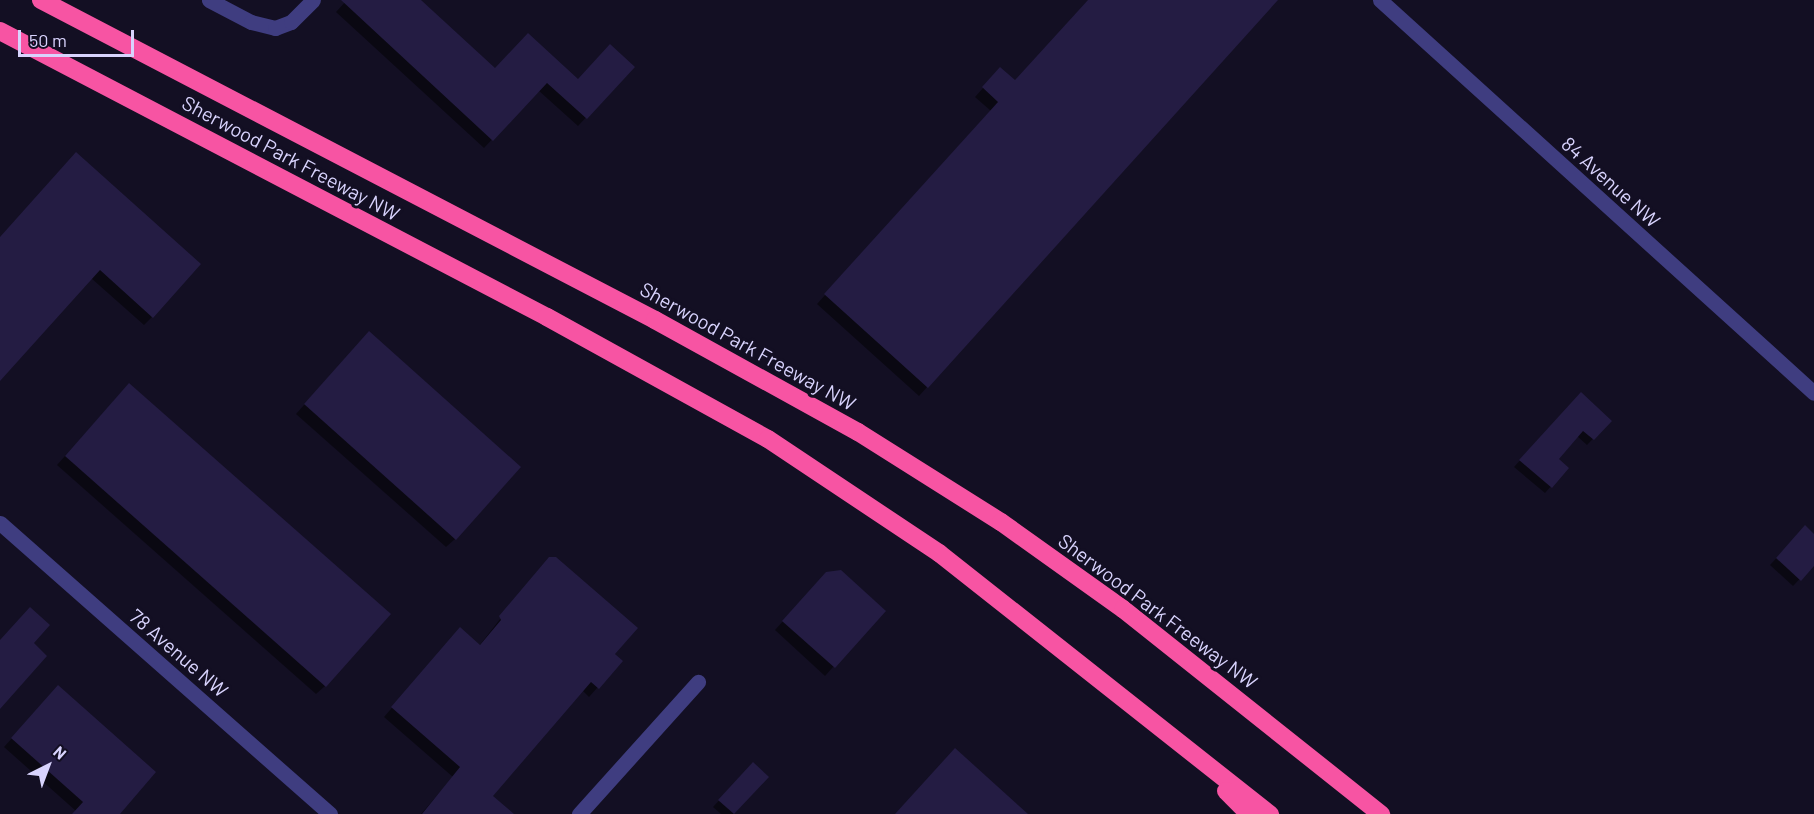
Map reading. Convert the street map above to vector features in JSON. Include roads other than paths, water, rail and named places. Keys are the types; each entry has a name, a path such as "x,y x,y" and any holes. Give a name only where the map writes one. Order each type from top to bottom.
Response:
{"highway":[{"name":"Sherwood Park Freeway NW","path":"41,0 645,315 858,432 1001,522 1123,609 1381,814"},
{"name":"Sherwood Park Freeway NW","path":"0,31 557,323 768,439 939,553 1162,725 1270,814"},
{"path":"1162,725 1249,814"}],"street":[{"path":"209,0 251,22 275,28 291,22 313,0"},
{"name":"84 Avenue NW","path":"1380,0 1814,393"},
{"name":"78 Avenue NW","path":"0,523 330,814"},
{"path":"579,814 698,681"}]}
